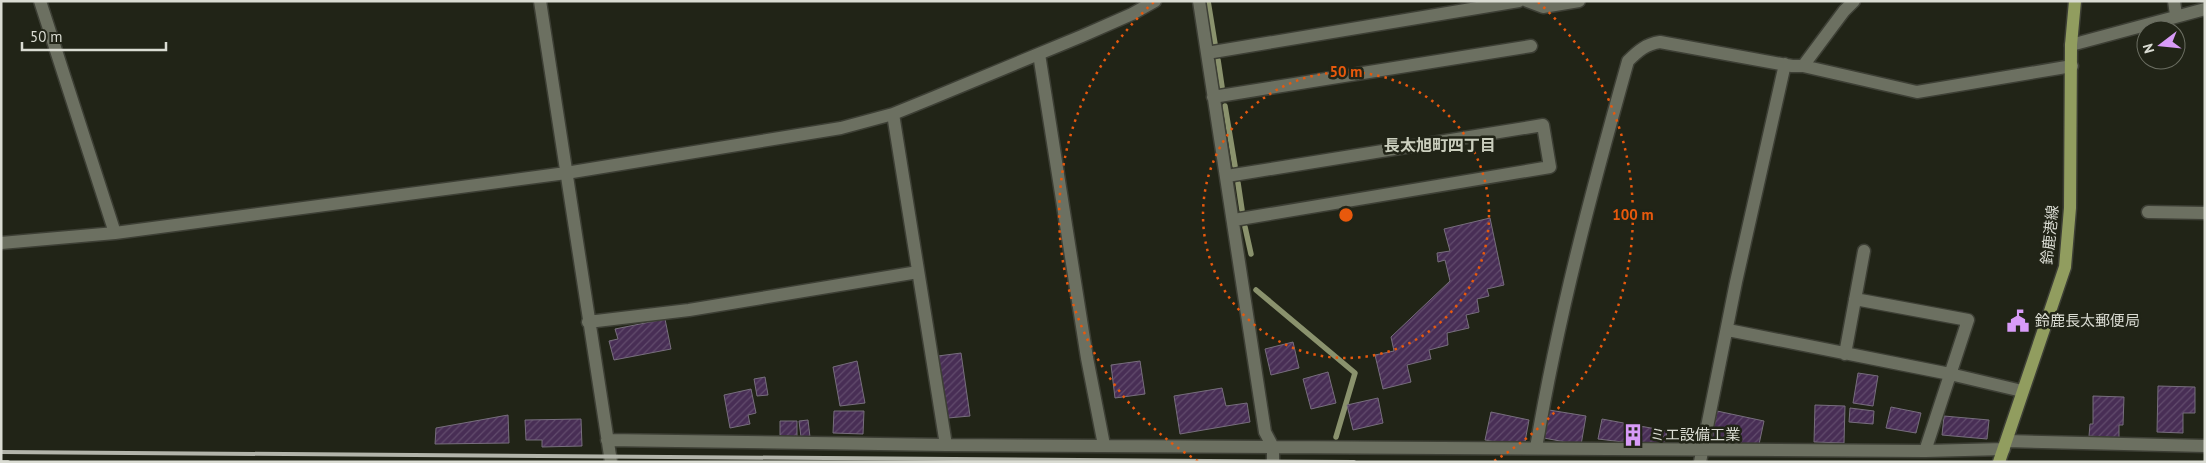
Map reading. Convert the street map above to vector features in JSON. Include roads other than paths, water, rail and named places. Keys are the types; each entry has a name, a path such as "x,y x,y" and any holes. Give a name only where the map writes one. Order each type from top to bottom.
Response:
{"main road":[{"name":"鈴鹿港線","path":"1999,462 2065,267 2070,208 2072,45 2075,1"}],"street":[{"path":"40,1 115,233"},
{"path":"540,1 588,322 612,462"},
{"path":"1,243 115,233 566,173 841,128 893,114 1132,14 1155,1"},
{"path":"1199,1 1218,135 1221,136 1265,432 1273,447 1273,462"},
{"path":"1207,53 1519,1"},
{"path":"1527,1 1543,7 1579,1"},
{"path":"1803,66 1844,11 1854,1"},
{"path":"2174,1 2176,15"},
{"path":"2072,45 2176,15 2205,9"},
{"path":"1536,448 1574,259 1628,61 1649,44 1660,42 1803,66 1917,92 2072,66"},
{"path":"1214,97 1531,46"},
{"path":"1039,54 1086,348 1104,445"},
{"path":"1701,455 1785,64"},
{"path":"893,114 946,445"},
{"path":"1227,176 1543,125 1550,167 1234,220"},
{"path":"2148,212 2205,213"},
{"path":"1845,354 1864,251"},
{"path":"588,322 689,310 918,272"},
{"path":"1855,299 1968,320 1925,451"},
{"path":"1728,330 1950,374 2022,391"},
{"path":"608,440 946,445 1536,448 1701,455 1925,451 2005,445 2205,446"}],"waterway":[{"path":"1208,1 1215,44"},
{"path":"1218,60 1222,87"},
{"path":"1225,106 1235,166"},
{"path":"1238,183 1242,210"},
{"path":"1245,227 1251,254"},
{"path":"1256,290 1355,373 1336,437"}],"railway":[{"path":"1,452 1354,462"},
{"path":"1,462 8,462"}],"place":[{"name":"鈴鹿長太郵便局","path":"2018,321"},
{"name":"ミエ設備工業","path":"1633,435"}],"district":[{"name":"長太旭町四丁目","path":"1440,145"}]}
